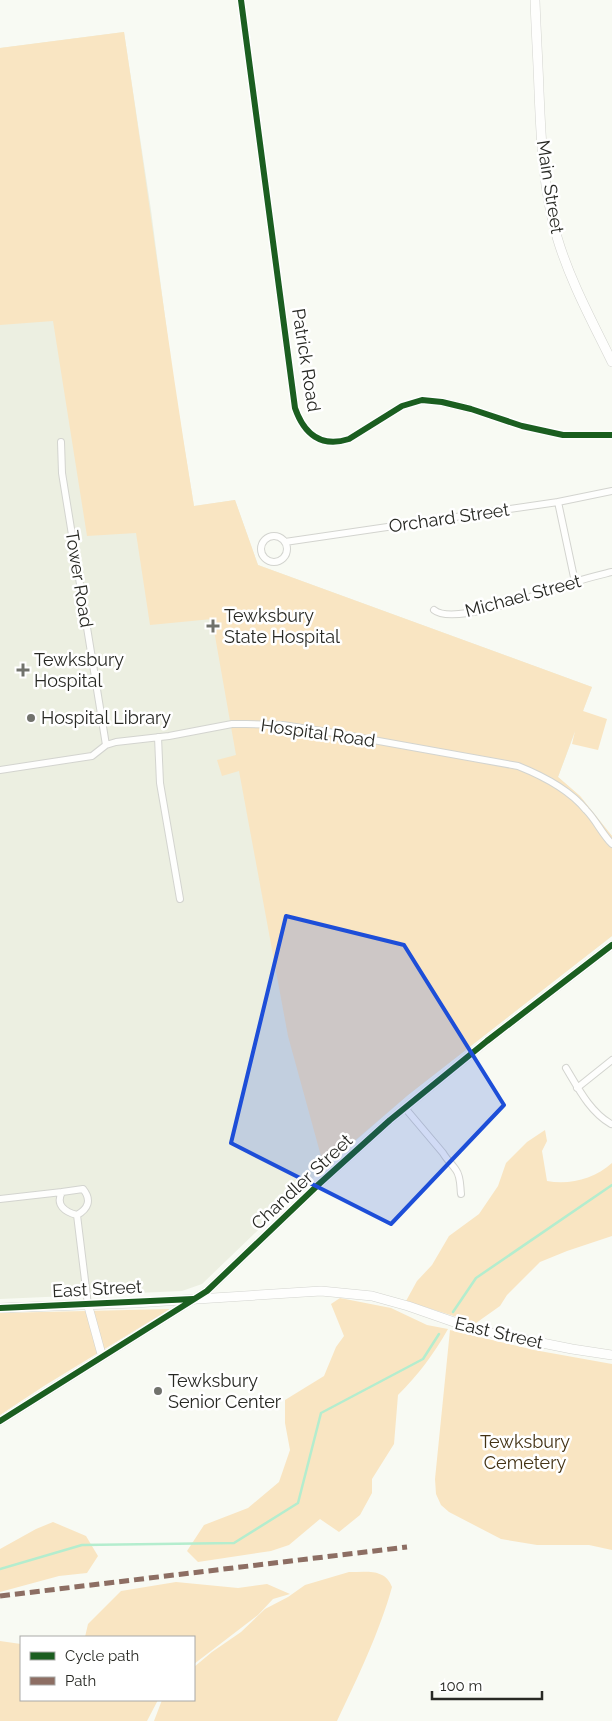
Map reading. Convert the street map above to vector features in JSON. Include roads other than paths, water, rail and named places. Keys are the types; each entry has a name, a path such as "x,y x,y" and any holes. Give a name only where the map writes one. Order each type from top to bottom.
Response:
{"main road":[{"name":"Main Street","path":"535,0 544,179 557,238 568,268 612,362"},
{"name":"East Street","path":"0,1308 88,1305 321,1291 352,1293 390,1300 477,1330 612,1355"}],"street":[{"name":"Patrick Road","path":"241,0 295,408 305,430 319,439 336,442 342,441 349,439 402,406 422,400 432,400 471,409 522,426 563,435 612,435"},
{"name":"Tower Road","path":"61,442 62,473 106,745"},
{"name":"Orchard Street","path":"286,542 287,550 281,560 269,560 263,555 262,546 266,539 274,536 286,542 558,502 612,491"},
{"path":"558,502 575,582"},
{"name":"Michael Street","path":"434,610 441,614 468,613 513,602 612,572"},
{"name":"Hospital Road","path":"0,770 92,756 106,745 116,742 232,724 283,725 518,766 550,780 574,797 586,809 611,845"},
{"path":"158,737 160,783 180,899"},
{"name":"Chandler Street","path":"0,1421 196,1299 221,1280 319,1184 405,1108 487,1041 612,946"},
{"path":"577,1088 612,1060"},
{"path":"566,1068 577,1088 591,1106 611,1124"},
{"path":"405,1108 443,1153 447,1162 455,1168 459,1177 461,1194"},
{"path":"0,1199 83,1189 89,1200 87,1206 77,1215"},
{"path":"62,1192 60,1196 65,1212 77,1215"},
{"path":"77,1215 88,1305 102,1356"}],"waterway":[{"path":"453,1312 476,1278 612,1185"},
{"path":"0,1569 82,1545 234,1543 298,1503 321,1413 423,1359 439,1334"}],"place":[{"name":"Tewksbury State Hospital","path":"213,626"},
{"name":"Tewksbury Hospital","path":"23,670"},
{"name":"Hospital Library","path":"31,718"},
{"name":"Tewksbury Senior Center","path":"158,1391"}],"park label":[{"name":"Tewksbury Cemetery","path":"525,1452"}]}
